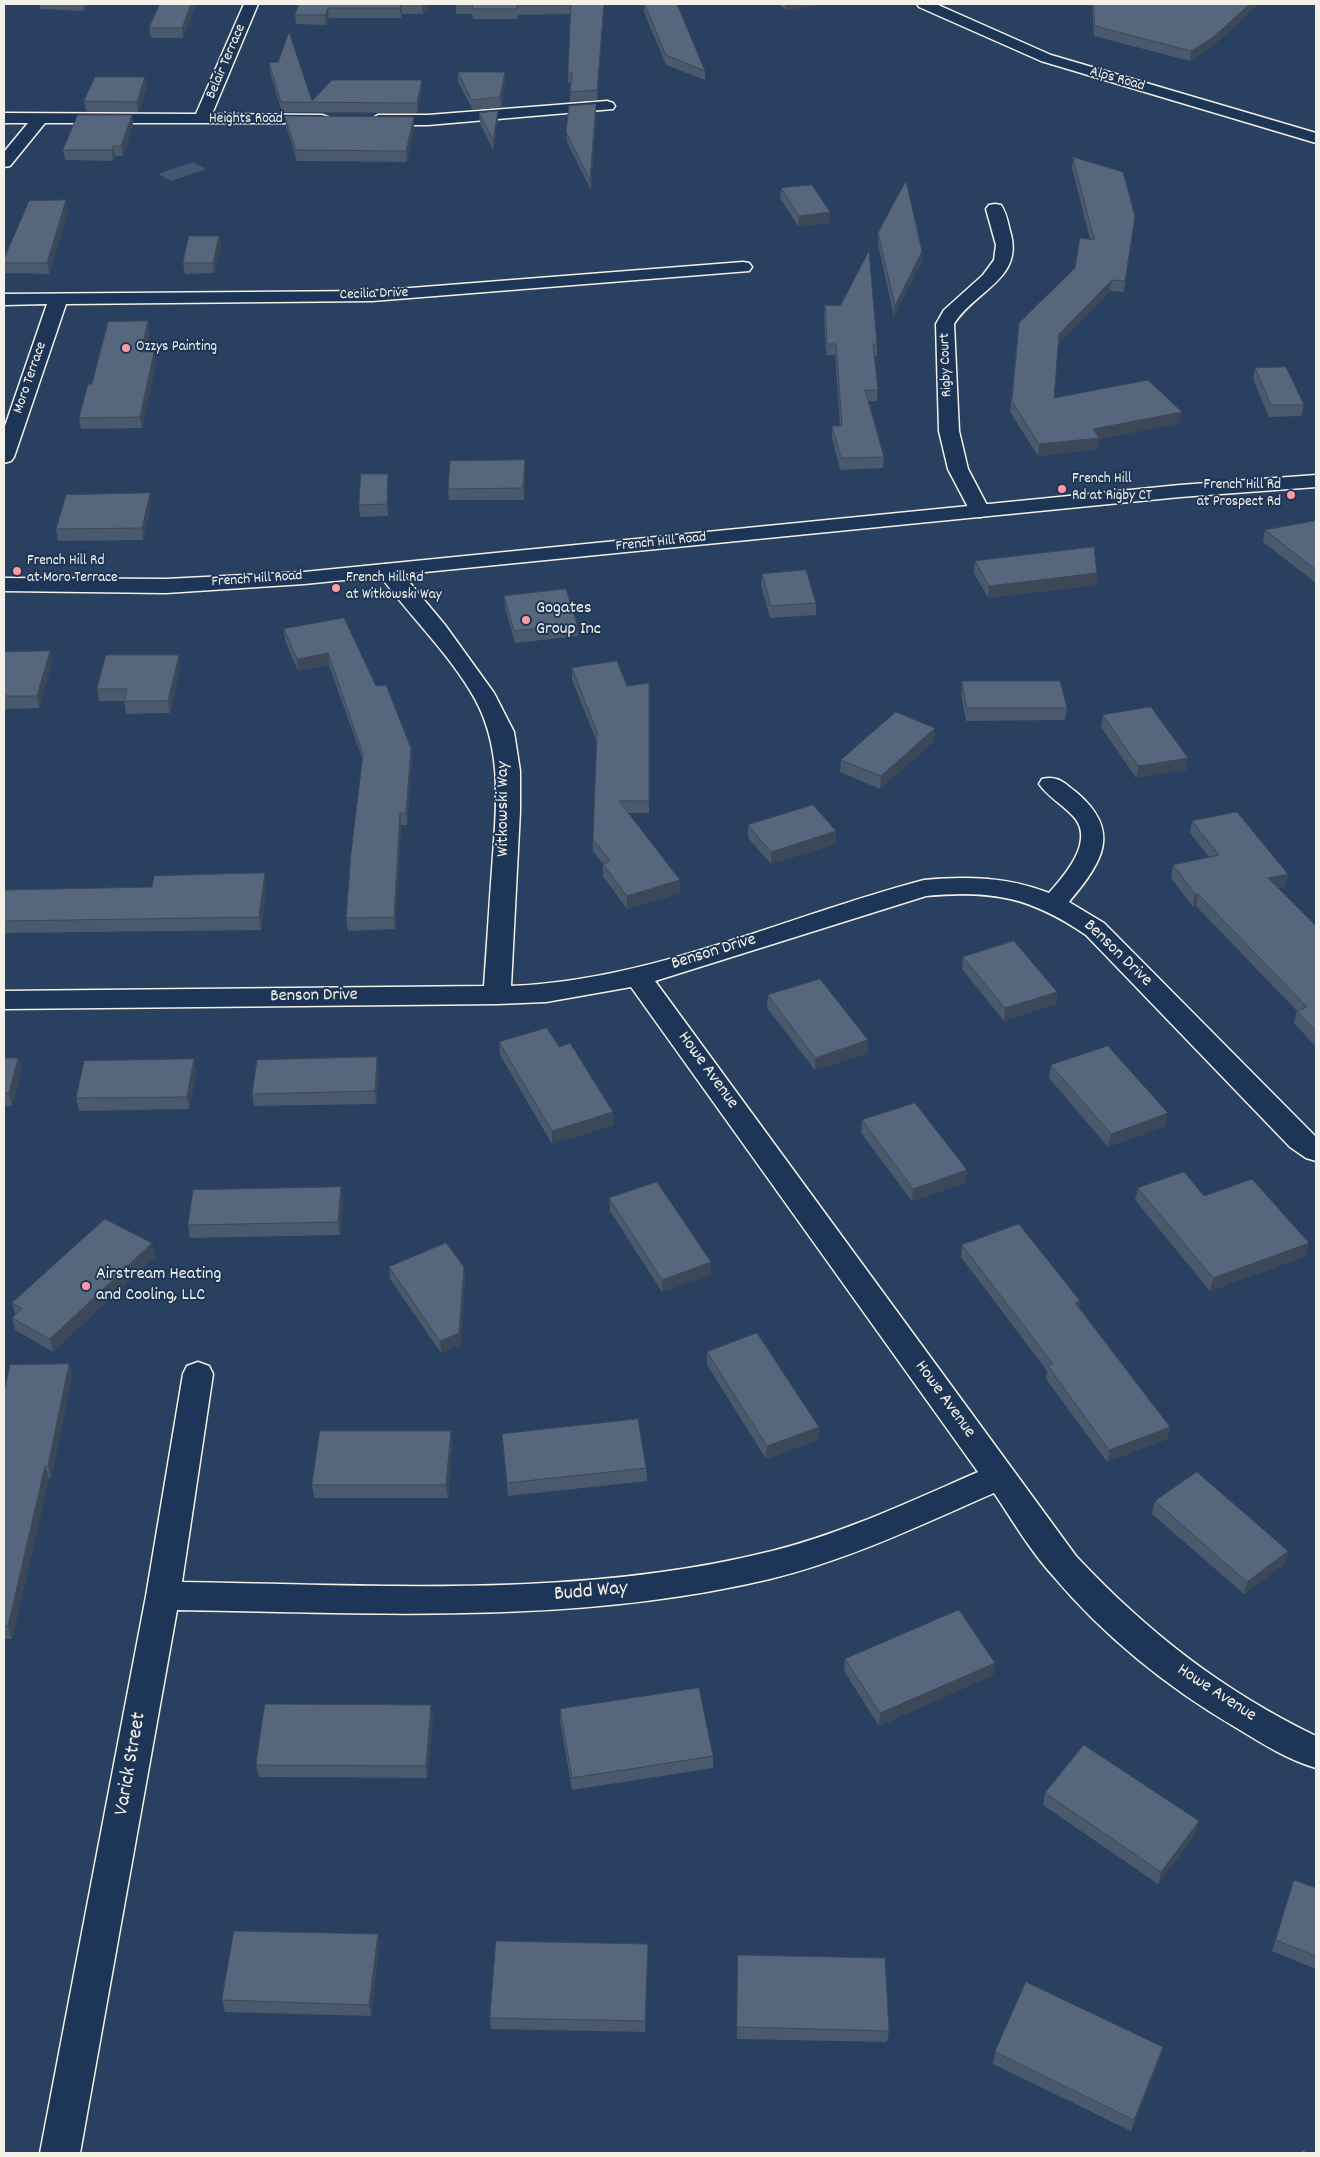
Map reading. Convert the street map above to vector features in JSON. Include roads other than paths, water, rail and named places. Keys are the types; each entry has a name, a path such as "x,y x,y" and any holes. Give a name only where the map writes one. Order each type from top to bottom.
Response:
{"street":[{"name":"Belair Terrace","path":"202,119 251,4"},
{"name":"Alps Road","path":"924,4 1046,58 1316,138"},
{"path":"360,120 428,120 608,106"},
{"name":"Heights Road","path":"4,118 340,120"},
{"path":"4,162 41,118"},
{"name":"Rigby Court","path":"980,512 958,469 950,432 945,324 950,312 996,272 1004,261 1005,249 995,208"},
{"name":"Cecilia Drive","path":"4,299 372,296 744,266"},
{"name":"Moro Terrace","path":"4,457 58,299"},
{"name":"French Hill Road","path":"4,585 166,586 244,582 387,570 1199,490 1316,481"},
{"name":"Witkowski Way","path":"387,570 437,630 486,698 502,732 508,771 508,810 497,995"},
{"path":"1051,784 1087,817 1092,845 1086,865 1054,904"},
{"name":"Benson Drive","path":"4,1000 497,995 562,991 638,977 924,888 953,885 985,885 1016,890 1054,904 1073,913 1095,929 1300,1140 1316,1151"},
{"name":"Howe Avenue","path":"638,977 1064,1566 1121,1624 1154,1653 1225,1703 1316,1753"},
{"name":"Varick Street","path":"60,2153 163,1596 198,1374"},
{"name":"Budd Way","path":"163,1596 486,1599 585,1595 681,1584 772,1564 856,1538 999,1477"}],"place":[{"name":"Ozzys Painting","path":"126,348"},
{"name":"French Hill Rd at Rigby CT","path":"1062,489"},
{"name":"French Hill Rd at Prospect Rd","path":"1291,495"},
{"name":"French Hill Rd at Moro Terrace","path":"17,571"},
{"name":"French Hill Rd at Witkowski Way","path":"336,588"},
{"name":"Gogates Group Inc","path":"526,620"},
{"name":"Airstream Heating and Cooling, LLC","path":"86,1286"}]}
